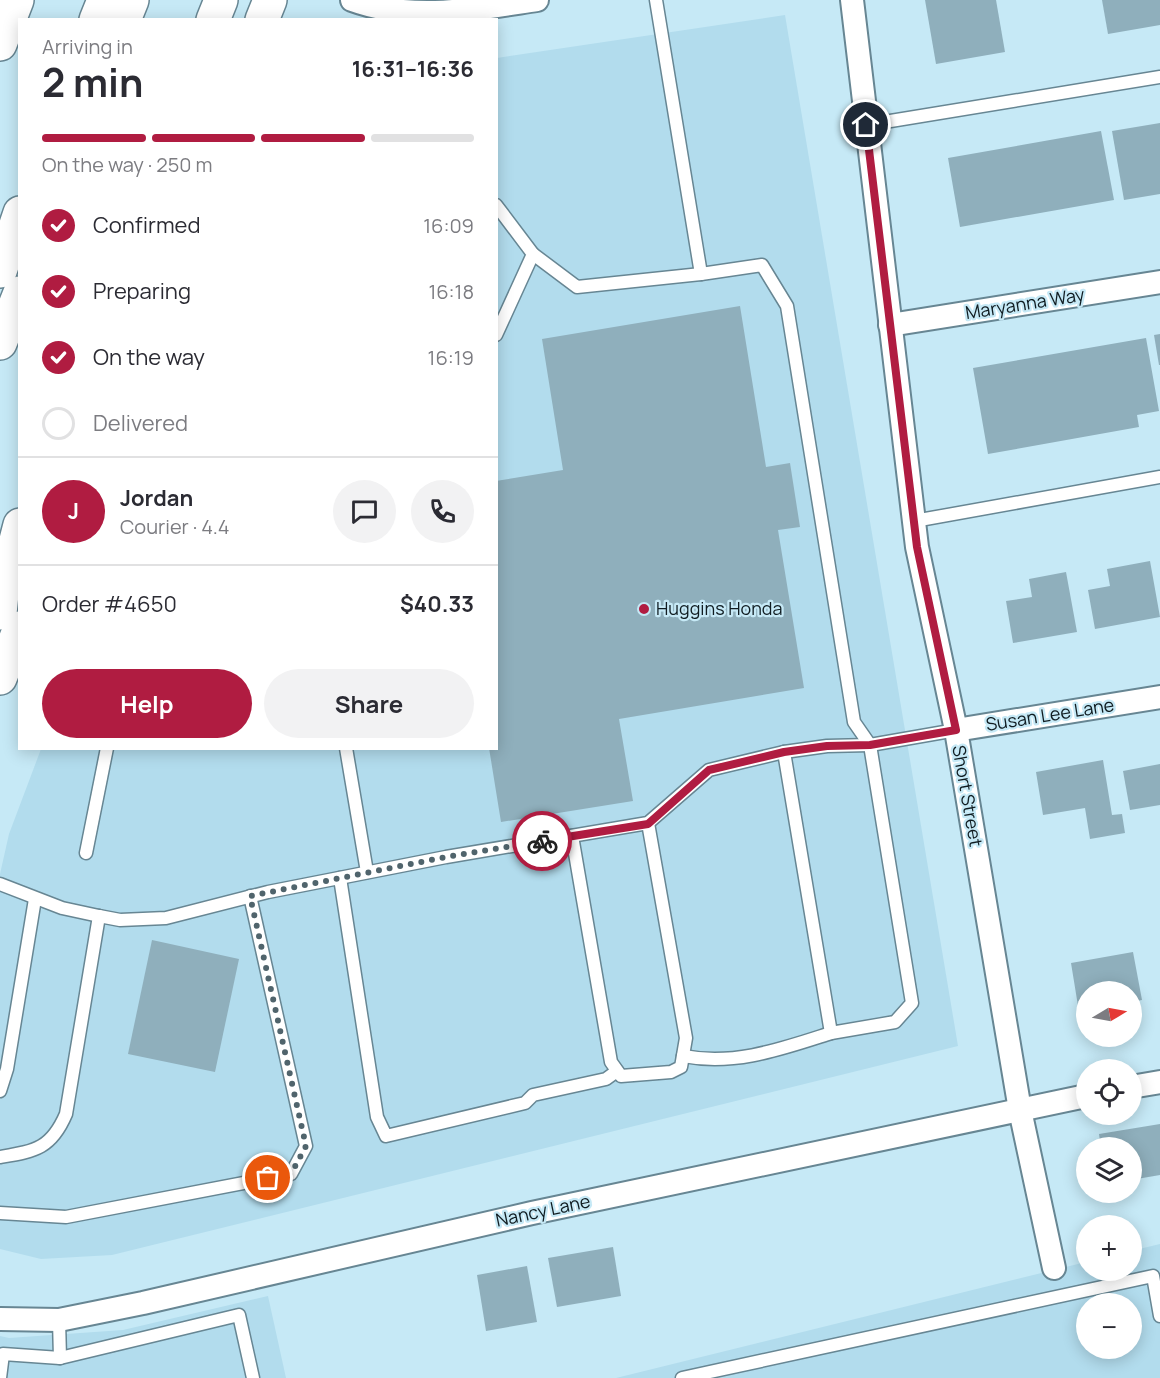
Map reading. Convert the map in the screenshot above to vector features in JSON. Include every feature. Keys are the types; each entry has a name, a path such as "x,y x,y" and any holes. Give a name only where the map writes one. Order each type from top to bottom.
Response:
{"main road":[{"path":"0,44 17,0"},
{"path":"97,18 104,0"},
{"path":"125,18 132,0"},
{"path":"214,18 221,0"},
{"path":"263,18 270,0"},
{"path":"0,270 18,219"},
{"path":"0,344 18,298"},
{"path":"0,613 2,594 18,533"},
{"path":"0,678 18,633"}],"street":[{"path":"352,0 406,16 536,0"},
{"name":"Short Street","path":"852,0 914,520 956,730 1020,1110 1054,1268"},
{"name":"Maryanna Way","path":"890,325 1160,282"},
{"name":"Susan Lee Lane","path":"956,730 1160,697"},
{"path":"1142,1085 1160,1082"},
{"name":"Nancy Lane","path":"0,1319 59,1320 532,1213 1076,1098"}],"lane":[{"path":"656,0 701,273"},
{"path":"866,125 1160,77"},
{"path":"498,208 533,254 577,287 762,265 787,306 854,722 870,745 912,1003 895,1022 831,1033 755,1057 707,1061 682,1056"},
{"path":"498,331 533,254"},
{"path":"914,520 1160,477"},
{"name":"Susan Lee Lane","path":"648,824 709,770 784,752 827,746 870,745 956,730"},
{"path":"87,853 107,750"},
{"path":"346,750 367,872"},
{"path":"784,752 831,1033"},
{"path":"0,884 35,899 99,916 120,920 166,918 250,896 367,872 572,836 648,824 686,1038 681,1067 672,1072 621,1076 611,1062 572,836"},
{"path":"340,878 377,1117 386,1136 525,1103 533,1095 606,1079 617,1071"},
{"path":"0,1213 66,1217 291,1174 306,1146 250,896"},
{"path":"0,1091 7,1069 35,899"},
{"path":"0,1157 30,1152 49,1144 64,1120 99,916"},
{"path":"682,1378 1154,1276 1160,1316"},
{"path":"0,1378 3,1354 60,1358 239,1315 253,1378"},
{"path":"59,1320 60,1358"}],"shaded area":[{"path":"785,15 958,1046 112,1255 41,1259 0,1249 0,874 9,834 41,750 498,750 498,58"},
{"path":"1160,1244 1160,1378 616,1378 1076,1264 1076,1281 1142,1281 1142,1248"},
{"path":"268,1296 286,1378 0,1378 0,1336 9,1338 123,1330"}],"building":[{"path":"925,0 996,0 1005,52 936,64"},
{"path":"1102,0 1160,0 1160,25 1108,34"},
{"path":"1160,123 1160,194 1124,200 1112,131"},
{"path":"1101,131 1114,200 960,227 948,158"},
{"name":"Huggins Honda","path":"740,306 766,467 790,463 800,527 778,530 804,688 619,719 633,801 501,822 489,750 498,750 498,481 563,470 542,339"},
{"path":"1160,334 1160,365 1159,365 1154,335"},
{"path":"1146,338 1159,411 1137,415 1139,427 988,454 973,368"},
{"path":"1150,561 1160,617 1095,629 1088,590 1110,586 1107,569"},
{"path":"1066,572 1077,632 1013,643 1006,601 1032,597 1029,579"},
{"path":"1103,760 1112,815 1122,814 1125,833 1090,839 1085,808 1043,815 1036,772"},
{"path":"1160,764 1160,805 1130,810 1123,771"},
{"path":"152,940 239,959 215,1072 128,1054"},
{"path":"1133,952 1138,981 1076,981 1076,994 1071,963"},
{"path":"1160,1124 1160,1175 1142,1178 1142,1137 1099,1137 1099,1134"},
{"path":"613,1247 621,1296 557,1307 548,1258"},
{"path":"527,1266 537,1322 486,1331 477,1275"}],"way so far":[{"path":"268,1178 291,1174 306,1146 250,896 446,857 542,841"}],"place":[{"name":"Huggins Honda","path":"644,609"}],"route":[{"path":"542,841 648,824 709,770 784,752 827,746 870,745 956,730 917,547 866,125"}]}
